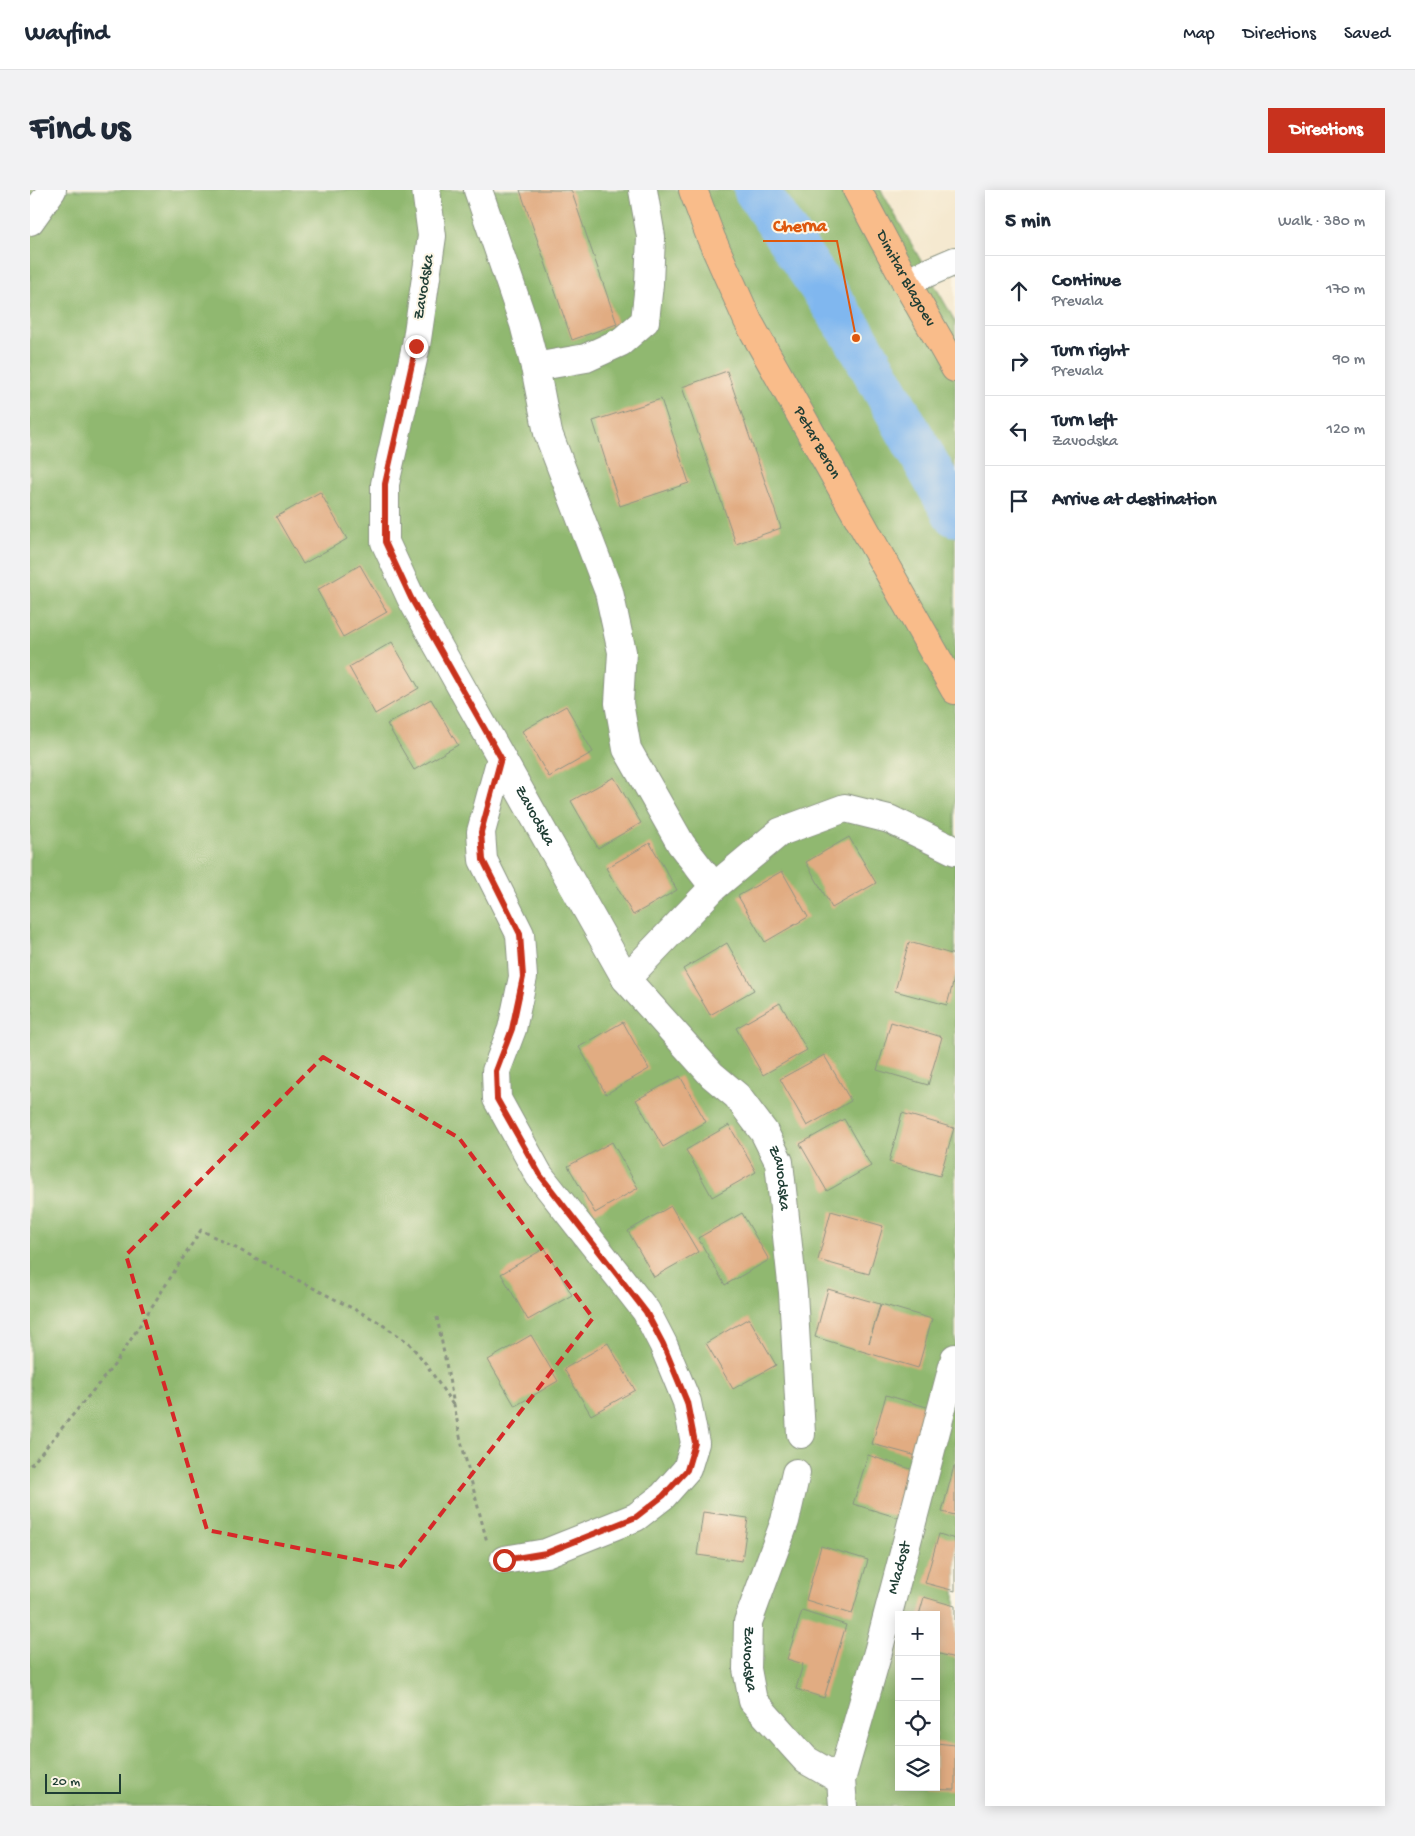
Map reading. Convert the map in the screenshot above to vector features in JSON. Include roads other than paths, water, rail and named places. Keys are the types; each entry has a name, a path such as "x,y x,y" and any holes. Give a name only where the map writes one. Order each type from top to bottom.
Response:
{"main road":[{"name":"Petar Beron","path":"693,190 711,238 748,321 955,690"},
{"name":"Dimitar Blagoev","path":"857,190 955,368"}],"street":[{"path":"30,221 52,190"},
{"name":"Zavodska","path":"426,190 432,236 416,346 385,484 385,542 411,598 626,979 712,1075 737,1096 764,1132 779,1162 793,1292 801,1434"},
{"path":"478,190 524,324 548,433 609,592 622,652 620,703 627,749 681,844 714,887"},
{"path":"535,367 586,358 621,342 645,321 650,284 651,237 643,190"},
{"path":"906,282 955,261"},
{"path":"501,758 481,832 483,860 520,934 523,977 512,1029 496,1071 497,1099 540,1175 646,1312 663,1344 687,1402 695,1443 687,1470 663,1496 636,1517 546,1553 504,1560"},
{"path":"626,979 714,887 780,832 845,808 889,819 955,851"},
{"name":"Mladost","path":"842,1793 955,1358"},
{"name":"Zavodska","path":"796,1473 785,1521 748,1622 747,1669 753,1701 806,1760 842,1793"}],"waterway":[{"path":"756,190 856,338 955,514"}],"place":[{"name":"Cherna","path":"856,338"}]}
